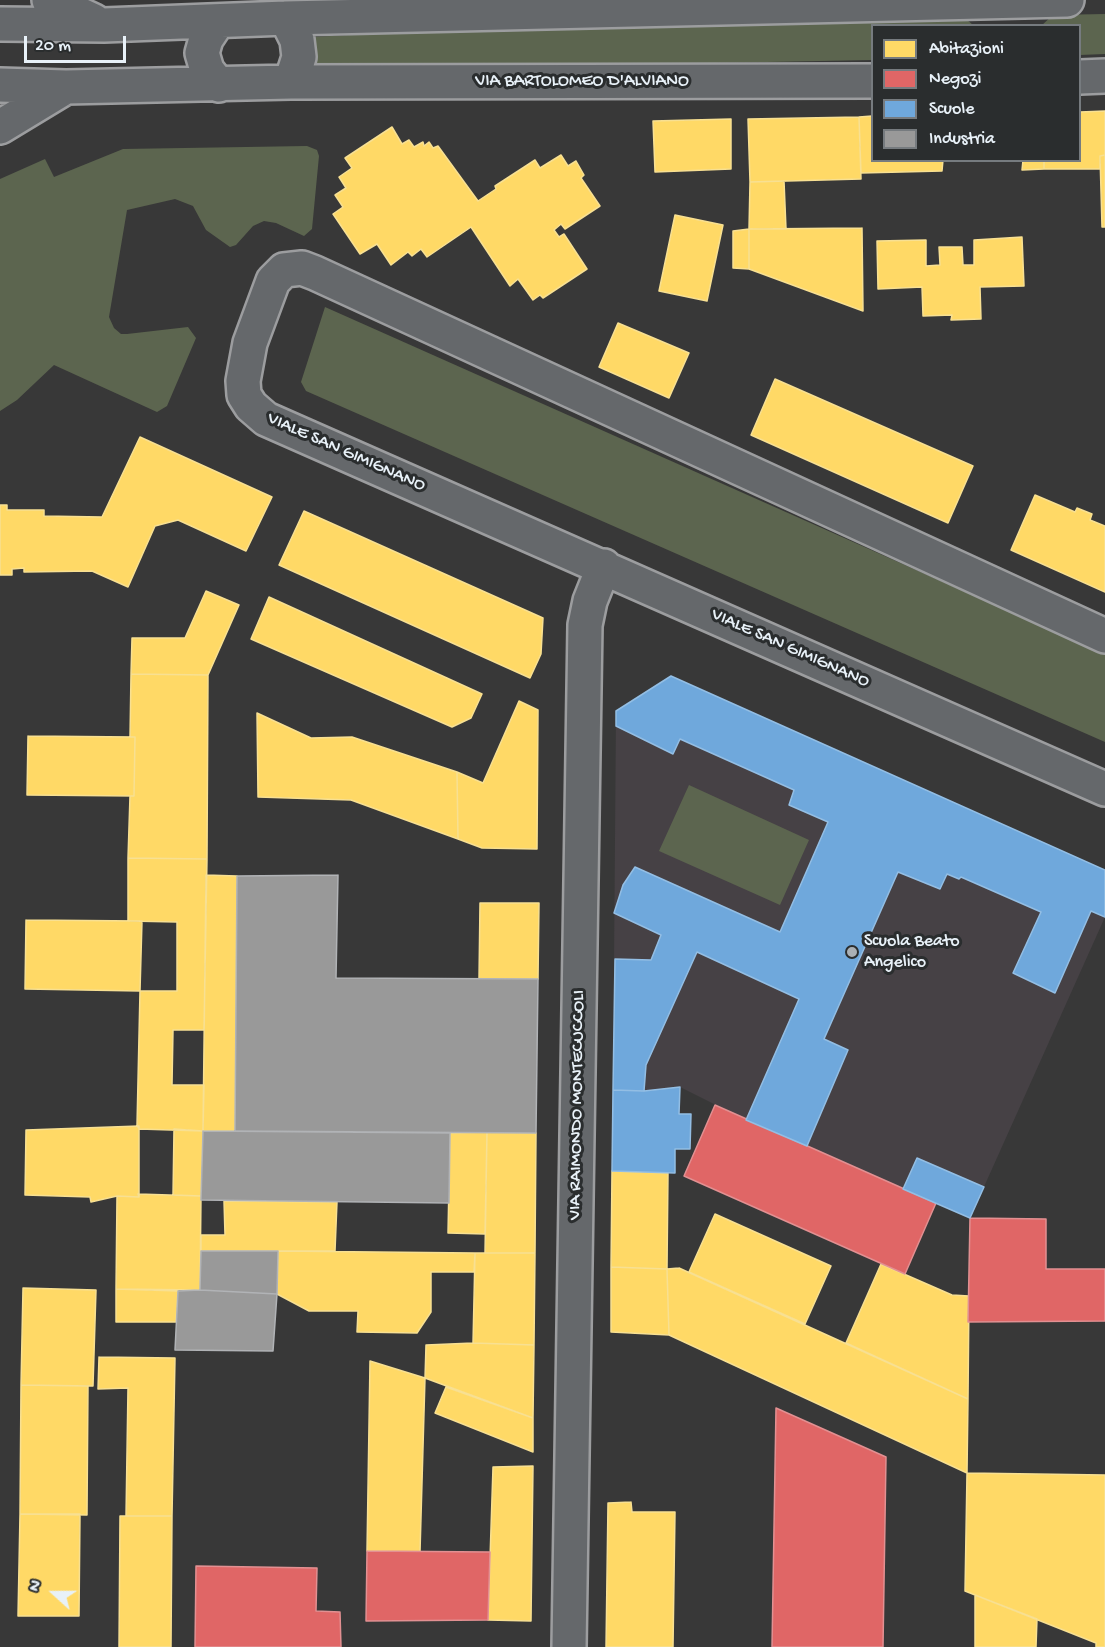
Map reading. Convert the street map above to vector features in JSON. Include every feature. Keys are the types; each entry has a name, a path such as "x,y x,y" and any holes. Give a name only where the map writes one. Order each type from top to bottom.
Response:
{"street":[{"path":"49,0 104,25"},
{"path":"0,24 104,25 286,18 1002,14 1067,0"},
{"path":"0,85 219,86 291,82 298,57 297,40 286,18"},
{"path":"218,21 206,39 202,53 207,70 219,86"},
{"path":"1081,77 1105,76"},
{"name":"VIA BARTOLOMEO D'ALVIANO","path":"291,82 871,81"},
{"path":"0,127 66,87"},
{"name":"VIALE SAN GIMIGNANO","path":"1105,636 302,268 284,270 273,281 250,343 243,381 244,395 251,406 266,419 604,566 1105,789"},
{"name":"VIA RAIMONDO MONTECUCCOLI","path":"569,1647 585,625 590,601 604,566"}],"shaded area":[{"name":"Scuola Beato Angelico","path":"671,676 1105,870 1105,917 970,1218 746,1120 680,1087 644,1091 613,1090 616,711"}],"green space":[{"path":"1105,14 1105,54 1081,55 1081,24 1043,24 1053,15"},
{"path":"966,19 972,24 871,24 871,60 507,67 311,67 311,37 507,27"},
{"path":"307,146 317,150 319,156 312,229 304,236 276,223 264,221 253,226 236,245 230,247 206,230 193,206 175,199 127,210 109,317 114,328 121,334 127,334 188,327 196,338 167,406 157,412 54,365 17,400 0,411 0,179 45,159 54,177 123,149"},
{"path":"325,307 1105,654 1105,742 306,391 301,382"},
{"path":"689,785 809,840 780,905 659,851"}],"building: Abitazioni":[{"path":"1105,111 1105,155 1100,156 1100,169 1044,169 1044,162 1081,162 1081,112"},
{"path":"871,116 871,162 943,162 942,171 861,173 859,117"},
{"path":"859,117 861,179 750,182 748,119"},
{"path":"731,119 731,169 655,172 653,121"},
{"path":"392,127 402,144 409,140 414,147 423,142 424,146 429,142 433,148 438,146 478,201 496,189 495,186 535,160 540,168 561,155 568,166 576,161 584,175 581,178 600,206 565,229 561,224 554,230 559,237 564,234 587,269 543,298 540,295 533,300 518,279 510,286 471,227 427,257 421,249 412,256 408,252 391,265 377,244 360,254 333,214 343,207 335,195 346,188 339,177 352,168 345,158"},
{"path":"1105,155 1105,227 1102,227 1100,156"},
{"path":"1023,162 1044,162 1044,169 1022,170"},
{"path":"784,181 786,229 749,229 750,182"},
{"path":"675,215 723,225 707,301 659,291"},
{"path":"862,228 863,311 749,269 749,229"},
{"path":"749,229 749,269 733,268 733,231"},
{"path":"1022,237 1024,286 980,287 981,319 951,320 952,315 923,316 922,287 878,289 877,241 926,240 926,266 940,265 939,247 962,247 963,265 974,265 974,240"},
{"path":"618,323 689,353 669,398 599,367"},
{"path":"775,379 973,466 948,523 751,435"},
{"path":"140,437 272,497 246,551 178,520 155,526 128,587 92,571 24,572 24,568 12,569 12,575 0,575 0,505 7,505 7,510 44,510 44,516 102,517"},
{"path":"1035,495 1075,512 1077,508 1092,514 1090,520 1105,526 1105,592 1011,550"},
{"path":"304,511 543,618 541,654 530,678 279,565"},
{"path":"206,591 239,605 208,675 131,674 132,638 185,638"},
{"path":"269,597 482,694 471,718 452,727 251,639"},
{"path":"131,674 208,675 207,859 128,858 130,796 134,796 135,737 130,737"},
{"path":"519,701 538,710 537,849 482,848 458,839 457,772 483,783"},
{"path":"257,713 311,738 352,737 457,772 458,839 351,800 258,797"},
{"path":"28,736 135,737 134,796 27,795"},
{"path":"128,858 207,859 204,1030 173,1030 172,1085 204,1085 203,1131 139,1129 137,1125 140,991 177,991 177,922 128,921"},
{"path":"206,875 237,876 235,1131 203,1131"},
{"path":"480,903 539,903 538,979 479,979"},
{"path":"26,920 142,921 140,991 25,989"},
{"path":"139,1126 139,1197 117,1196 91,1202 90,1197 25,1195 26,1130"},
{"path":"174,1129 203,1131 201,1196 173,1195"},
{"path":"487,1132 485,1234 448,1233 450,1133"},
{"path":"487,1132 536,1133 535,1253 485,1253"},
{"path":"612,1171 668,1173 667,1269 611,1267"},
{"path":"138,1194 201,1196 200,1290 116,1289 117,1196 139,1197"},
{"path":"224,1201 337,1202 335,1251 201,1251 201,1235 225,1235"},
{"path":"715,1214 831,1266 805,1324 689,1272"},
{"path":"278,1251 475,1253 474,1272 431,1272 431,1312 417,1333 357,1332 358,1311 309,1311 277,1294"},
{"path":"475,1253 535,1253 534,1345 473,1343"},
{"path":"881,1264 952,1295 969,1296 968,1399 846,1343"},
{"path":"611,1267 667,1269 669,1335 611,1332"},
{"path":"679,1268 968,1399 967,1473 669,1335 667,1269"},
{"path":"23,1288 96,1290 93,1386 21,1385"},
{"path":"116,1289 178,1291 176,1322 116,1322"},
{"path":"473,1343 534,1345 533,1418 425,1378 426,1345"},
{"path":"99,1357 175,1358 172,1516 126,1516 128,1388 98,1389"},
{"path":"370,1361 425,1378 420,1552 367,1551"},
{"path":"21,1385 88,1386 87,1515 20,1514"},
{"path":"446,1387 533,1418 533,1452 435,1413"},
{"path":"533,1466 531,1621 488,1620 493,1467"},
{"path":"967,1473 1105,1475 1105,1647 1096,1647 1096,1643 965,1591"},
{"path":"631,1502 632,1512 675,1512 673,1647 606,1647 608,1503"},
{"path":"20,1514 80,1514 79,1616 18,1616"},
{"path":"120,1516 172,1516 171,1647 119,1647"},
{"path":"975,1595 1037,1619 1036,1647 975,1647"}],"building: Negozi":[{"path":"715,1105 936,1203 905,1274 684,1176"},
{"path":"970,1218 1046,1219 1046,1269 1105,1269 1105,1321 968,1322"},
{"path":"776,1408 886,1457 883,1647 772,1647"},
{"path":"367,1551 490,1552 488,1620 366,1621"},
{"path":"196,1566 317,1568 316,1611 340,1612 341,1647 195,1647"}],"building: Scuole":[{"path":"671,676 1105,870 1105,917 1091,911 1055,993 1013,973 1041,912 961,877 959,879 947,874 940,889 898,872 824,1039 848,1050 807,1146 746,1120 799,999 697,952 646,1065 644,1091 613,1090 615,959 651,960 661,935 614,913 623,885 635,867 780,932 828,822 789,805 794,790 680,739 673,754 616,726 616,711"},
{"path":"680,1087 679,1114 691,1114 690,1149 675,1149 675,1173 612,1171 613,1090 644,1091"},
{"path":"917,1158 984,1187 970,1218 903,1189"}],"building: Industria":[{"path":"338,875 336,978 538,979 536,1133 235,1131 237,876"},
{"path":"203,1131 450,1133 449,1203 201,1200"},
{"path":"201,1251 278,1251 277,1294 200,1290"},
{"path":"178,1291 277,1294 273,1351 175,1350"}],"place":[{"name":"Scuola Beato Angelico","path":"852,952"}]}
